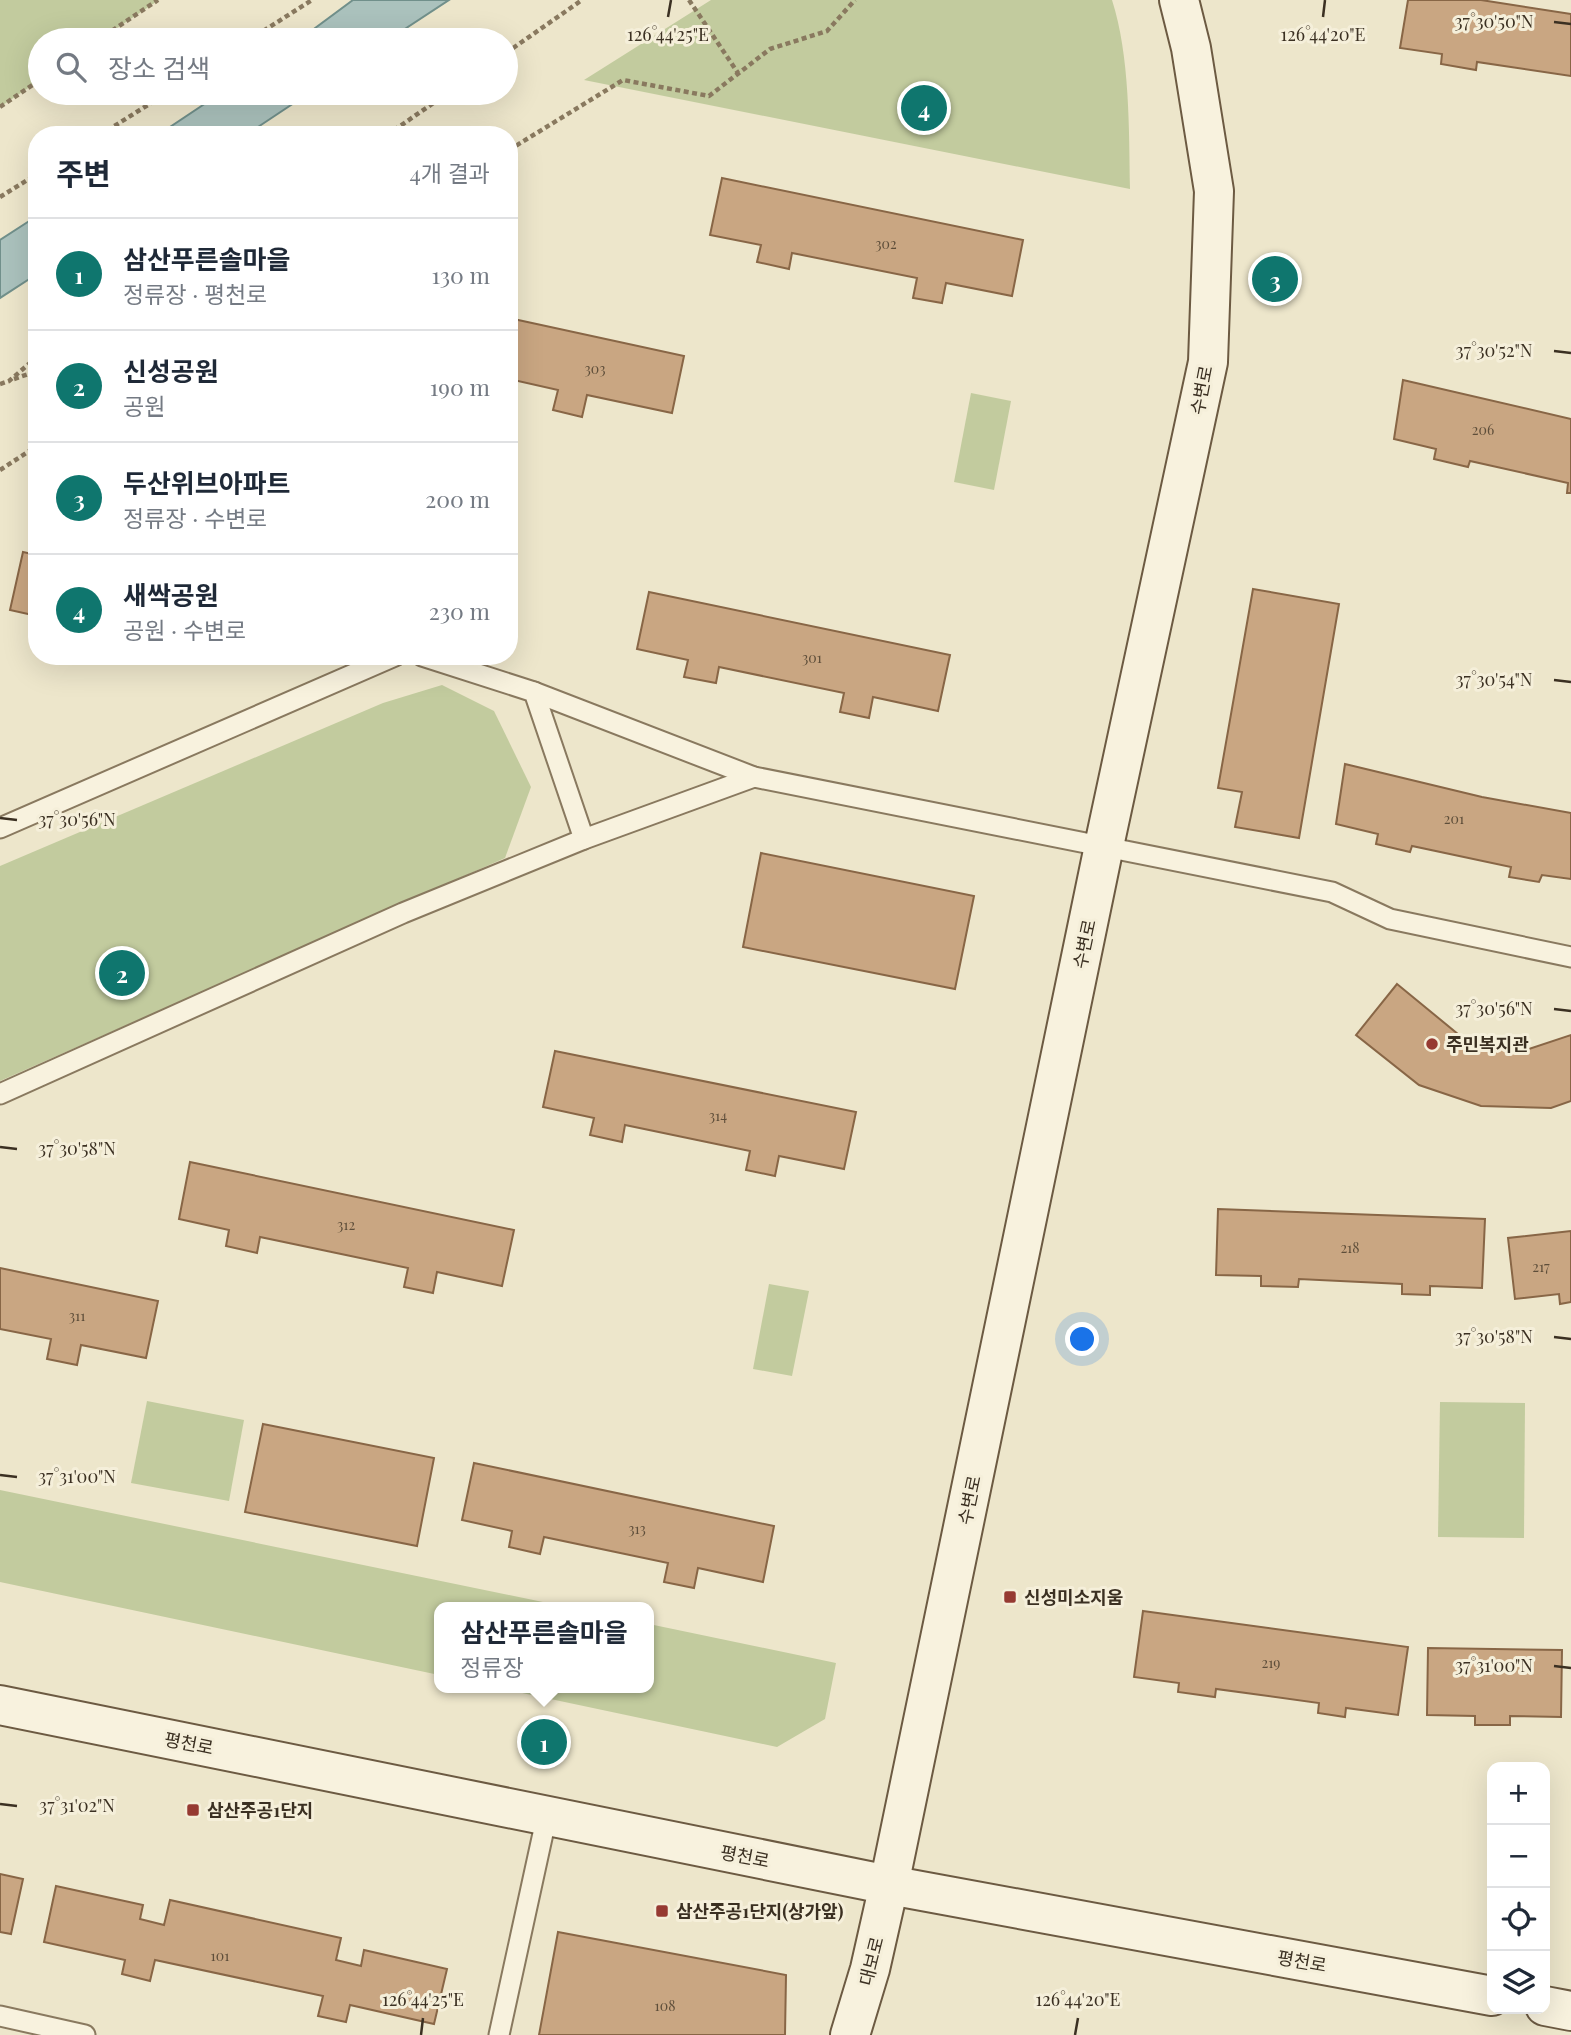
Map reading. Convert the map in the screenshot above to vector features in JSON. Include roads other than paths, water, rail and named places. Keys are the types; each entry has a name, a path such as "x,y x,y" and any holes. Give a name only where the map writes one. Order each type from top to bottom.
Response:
{"main road":[{"name":"수변로","path":"889,1885 1104,846 1208,362 1214,191 1191,48 1179,0"},
{"name":"평천로","path":"0,1705 889,1885 1487,1995"},
{"name":"대보로","path":"850,2035 870,1969 889,1885"},
{"path":"1550,2007 1571,2011"}],"lane":[{"path":"0,828 375,665"},
{"path":"450,665 534,692 754,777 1332,892 1390,919 1571,957"},
{"path":"534,692 584,839"},
{"path":"0,1094 403,912 584,839 754,777"},
{"path":"499,2035 547,1815"},
{"path":"0,2016 77,2034"}],"water":[{"path":"353,0 449,0 406,28 315,28"},
{"path":"203,105 291,105 260,126 172,126"},
{"path":"28,222 28,280 0,298 0,240"}],"place":[{"name":"새싹공원","path":"924,108"},
{"name":"두산위브아파트","path":"1275,279"},
{"name":"신성공원","path":"122,973"},
{"name":"주민복지관","path":"1432,1044"},
{"name":"신성미소지움","path":"1010,1597"},
{"name":"삼산푸른솔마을","path":"544,1742"},
{"name":"삼산주공1단지","path":"193,1810"},
{"name":"삼산주공1단지(상가앞)","path":"662,1911"}]}
